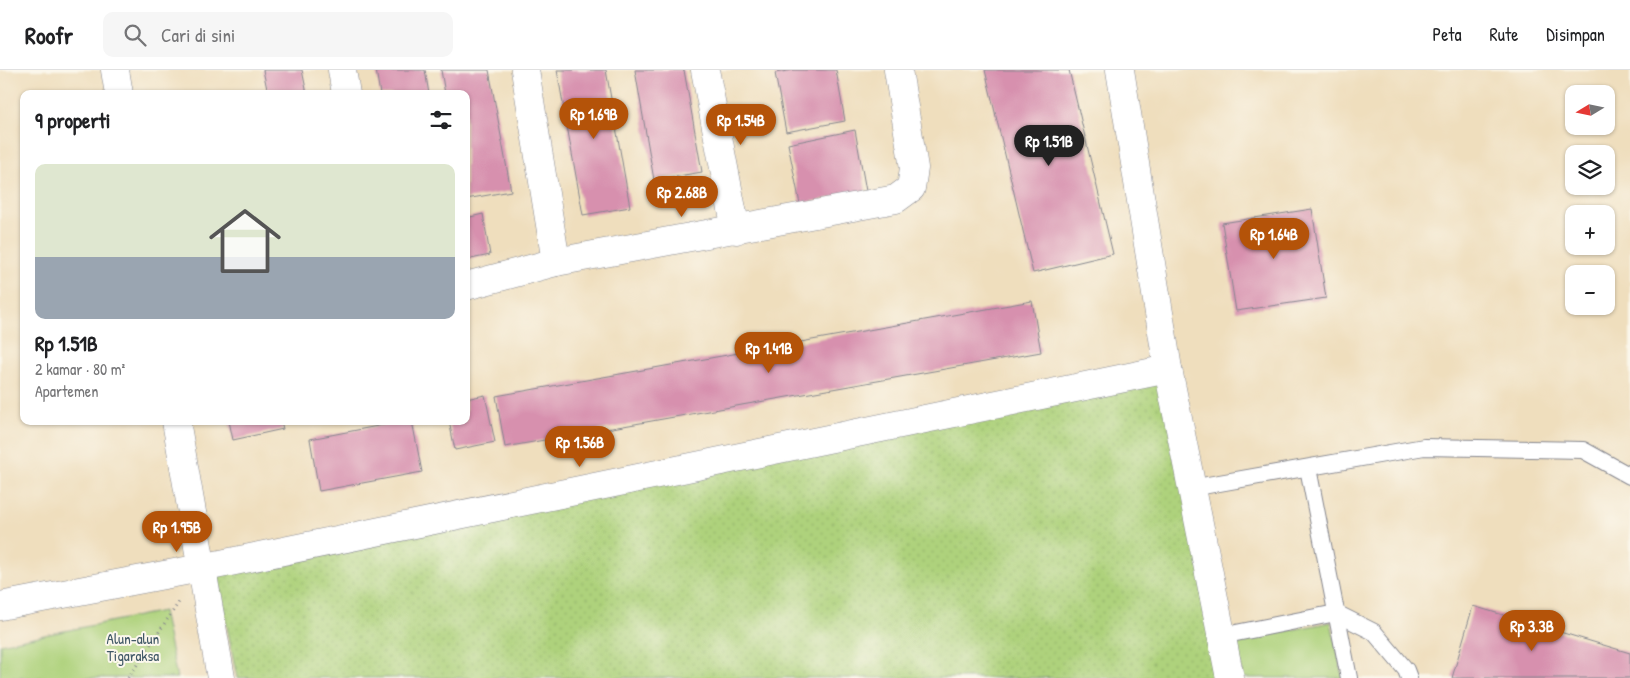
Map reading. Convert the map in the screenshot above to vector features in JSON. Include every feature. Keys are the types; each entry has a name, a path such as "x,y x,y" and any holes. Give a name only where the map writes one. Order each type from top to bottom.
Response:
{"street":[{"path":"115,70 118,90"},
{"path":"342,70 345,90"},
{"path":"525,70 556,262"},
{"path":"705,70 736,230"},
{"path":"470,285 556,262 896,199 911,188 914,168 898,70"},
{"path":"1120,70 1168,369 1190,488 1230,678"},
{"path":"0,606 201,568 1168,369"},
{"path":"177,425 221,678"}],"lane":[{"path":"1190,488 1424,447 1583,450 1630,476"},
{"path":"1308,468 1349,678"},
{"path":"1221,636 1336,612 1374,632 1406,670 1409,678"}],"path":[{"path":"128,678 201,568"}],"green space":[{"path":"1166,372 1228,678 237,678 217,574"},
{"name":"Alun-alun Tigaraksa","path":"163,611 177,678 0,678 0,644"},
{"path":"1331,622 1343,678 1243,678 1236,641"}],"building":[{"path":"263,70 302,70 306,90 267,90"},
{"path":"376,70 425,70 428,90 379,90"},
{"path":"441,70 489,70 511,191 470,198 470,90 444,90"},
{"path":"557,70 606,70 630,207 583,215"},
{"path":"635,70 684,70 702,172 654,180"},
{"path":"794,70 836,70 845,121 786,132 775,73"},
{"path":"985,70 1069,70 1113,254 1033,273"},
{"path":"855,130 866,191 800,204 788,144"},
{"path":"1312,209 1326,298 1236,311 1222,223"},
{"path":"483,214 490,255 470,259 470,217"},
{"path":"1032,301 1041,352 505,447 496,396"},
{"path":"485,395 495,442 455,450 450,425 470,425 470,398"},
{"path":"230,425 282,425 283,429 233,440"},
{"path":"383,425 413,425 422,472 319,491 310,439"},
{"path":"1473,606 1630,653 1630,678 1452,678"}]}
